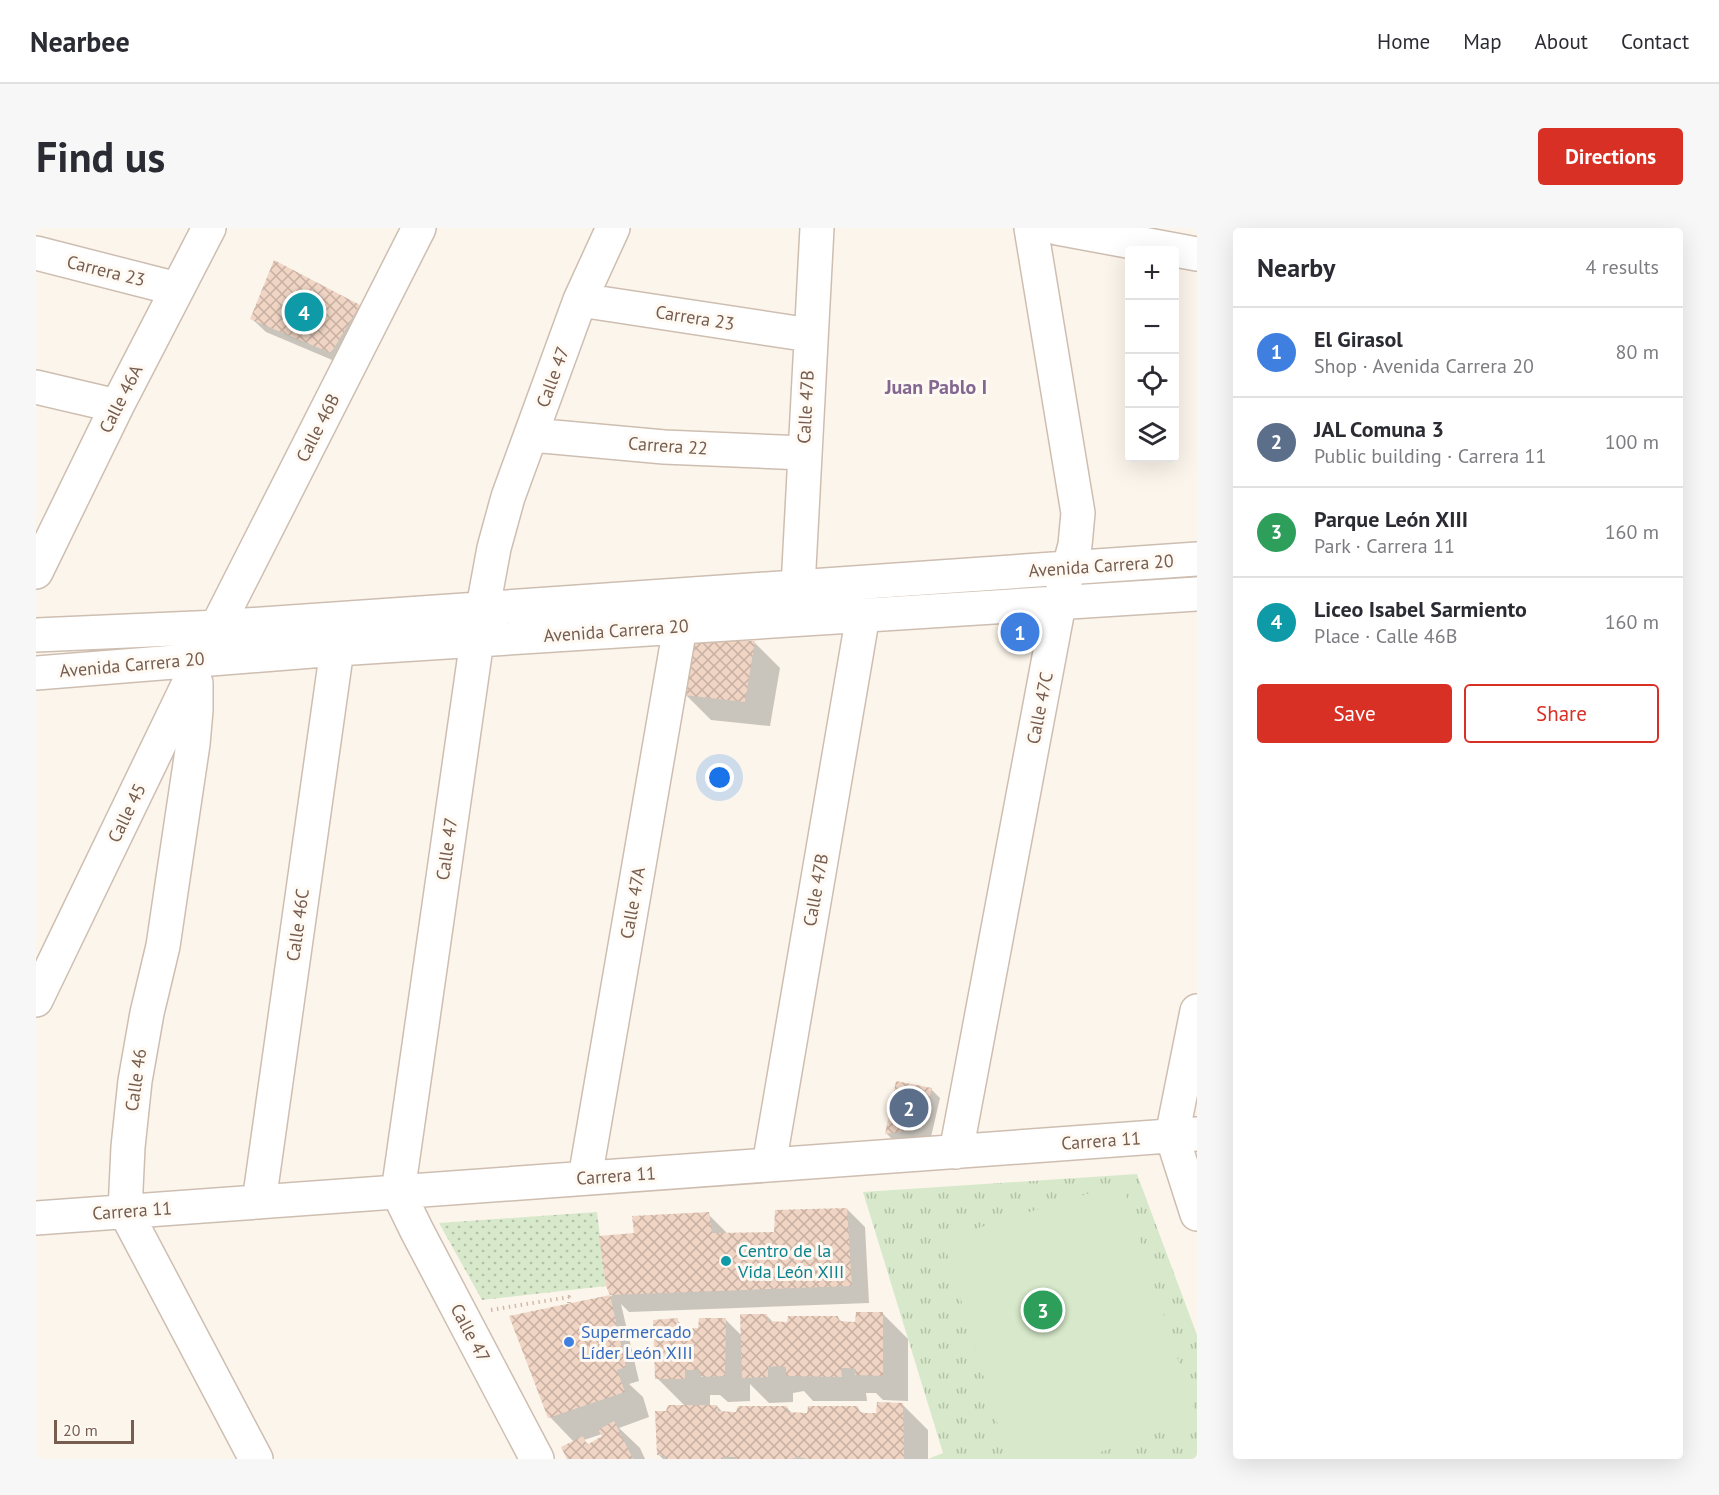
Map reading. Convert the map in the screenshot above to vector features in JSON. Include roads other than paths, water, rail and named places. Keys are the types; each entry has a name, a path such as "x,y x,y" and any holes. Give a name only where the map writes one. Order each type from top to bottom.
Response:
{"street":[{"name":"Calle 46A","path":"36,572 46,527 117,406 209,228"},
{"name":"Calle 46B","path":"218,627 419,228"},
{"name":"Calle 47","path":"540,1444 461,1315 398,1192 479,624 494,548 505,507 580,300 613,228"},
{"name":"Calle 47B","path":"798,587 817,228"},
{"name":"Calle 47C","path":"956,1152 1059,603 1076,545 1078,513 1031,228"},
{"path":"1057,228 1197,254"},
{"name":"Carrera 23","path":"36,253 177,289"},
{"name":"Carrera 23","path":"580,300 810,335"},
{"path":"36,387 117,406"},
{"name":"Carrera 22","path":"532,435 664,447 804,453"},
{"name":"Avenida Carrera 20","path":"36,673 198,667 337,649 479,624 798,587 1197,560"},
{"name":"Avenida Carrera 20","path":"36,635 218,627 479,624 680,627 1197,594"},
{"name":"Calle 47B","path":"769,1165 863,615"},
{"name":"Calle 45","path":"36,1000 218,627"},
{"name":"Calle 47A","path":"585,1178 680,627"},
{"name":"Calle 46C","path":"259,1202 337,649"},
{"name":"Calle 46","path":"125,1211 128,1147 135,1081 147,1013 163,946 193,744 198,667"},
{"path":"1197,1011 1184,1135 1197,1214"},
{"name":"Carrera 11","path":"36,1218 1184,1135"},
{"path":"125,1211 256,1459"}],"place":[{"name":"Liceo Isabel Sarmiento","path":"304,312"},
{"name":"El Girasol","path":"1020,632"},
{"name":"JAL Comuna 3","path":"909,1108"},
{"name":"Centro de la Vida León XIII","path":"726,1261"},
{"name":"Parque León XIII","path":"1043,1310"},
{"name":"Supermercado Líder León XIII","path":"569,1342"}],"district":[{"name":"Juan Pablo I","path":"936,387"}]}
